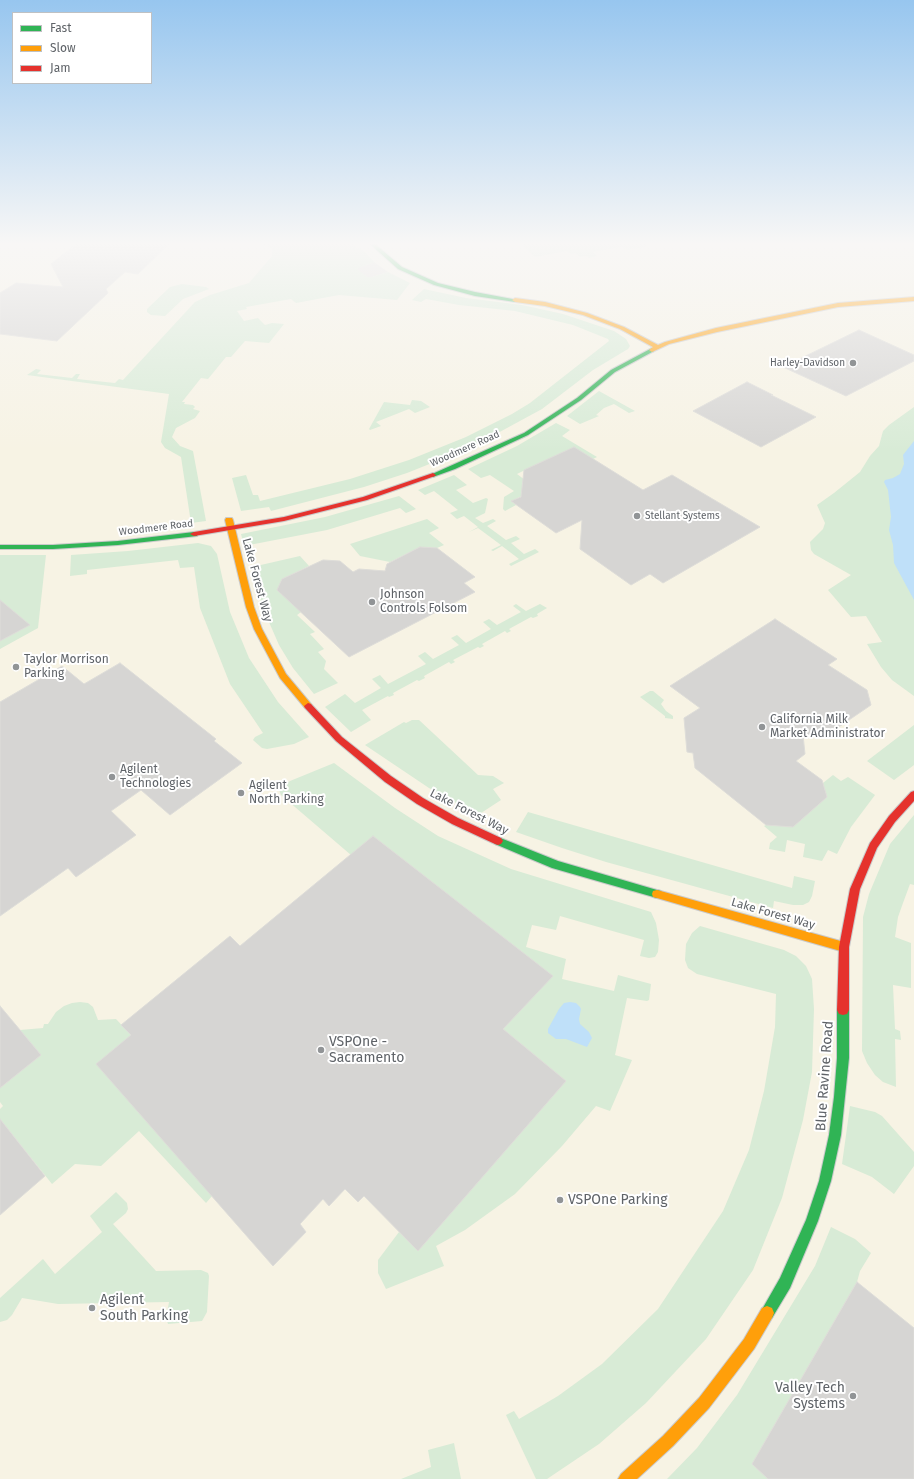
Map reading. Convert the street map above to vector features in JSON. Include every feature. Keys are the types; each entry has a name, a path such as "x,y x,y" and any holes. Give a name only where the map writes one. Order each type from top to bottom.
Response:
{"street":[{"path":"581,313 622,328 657,347"},
{"name":"Woodmere Road","path":"0,547 53,547 170,538 284,519 365,499 408,485 460,465 526,434 579,399 613,371 657,347 692,335 799,313"},
{"name":"Lake Forest Way","path":"228,520 253,614 269,652 283,676 301,699 339,740 388,779 420,801 455,821 514,848 556,864 844,947"},
{"name":"Blue Ravine Road","path":"626,1479 668,1441 704,1403 749,1344 785,1283 812,1221 835,1136 843,1058 844,947 855,889 865,862 873,846 892,819 914,795"}],"shaded area":[{"path":"0,313 914,313 914,1479 0,1479"}],"green space":[{"path":"148,313 168,313 165,316 151,315"},
{"path":"185,313 238,313 244,321 258,318 265,325 272,323 284,324 269,343 245,341 231,357 226,357 208,379 201,378 182,402 185,402 184,404 193,405 195,407 193,409 200,411 195,418 176,428 172,437 180,446 193,451 206,521 191,523 181,457 165,448 161,442 169,394 27,375 36,369 41,370 37,374 72,378 76,374 80,374 77,379 115,383 119,379 123,380"},
{"path":"523,313 563,314 614,331 626,339 630,346 628,349 593,370 542,409 472,447 407,473 364,487 271,511 269,507 241,511 232,478 246,475 253,495 258,495 260,501 350,479 409,460 466,437 512,414 530,403 609,341 608,339 573,325"},
{"path":"599,391 635,411 629,413 614,404 604,408 596,415 599,416 580,424 567,416"},
{"path":"412,400 421,401 430,407 415,413 409,409 376,422 381,426 370,430 369,429 384,402 410,405"},
{"path":"914,407 914,696 892,680 881,667 867,644 882,642 866,616 851,617 828,590 851,575 814,554 811,550 810,542 823,529 825,523 817,505 860,472 870,456 879,446 883,431"},
{"path":"556,423 570,430 562,436 597,457 593,459 541,462 517,474 525,480 523,481 522,496 511,501 516,505 505,511 503,509 504,497 514,491 490,475 481,478 468,469 517,446"},
{"path":"454,475 467,485 456,490 473,503 486,498 488,499 485,513 475,518 483,523 493,519 496,521 487,526 506,540 516,536 520,539 511,543 524,554 535,549 539,552 511,566 509,564 519,559 502,546 493,551 491,550 501,545 478,528 469,532 478,527 464,516 457,519 450,513 458,510 434,491 425,495 418,490"},
{"path":"399,496 416,509 406,513 400,508 327,530 244,546 241,534 325,517"},
{"path":"427,519 439,528 429,533 444,545 437,548 420,547 390,562 360,556 350,544"},
{"path":"198,543 211,546 217,554 230,612 249,658 278,702 309,737 294,744 267,749 262,748 253,740 255,737 263,733 230,684 200,608 194,567 180,568 178,560 87,570 87,574 70,576 71,555 128,551"},
{"path":"0,555 46,555 38,628 0,649"},
{"path":"300,556 309,566 282,579 277,590 301,612 297,615 315,632 310,634 324,649 318,652 326,661 324,669 338,683 314,694 293,668 279,645 262,606 252,567"},
{"path":"516,604 526,611 540,604 547,608 537,614 538,616 533,618 531,617 509,629 511,631 507,633 505,631 482,644 484,646 480,648 478,647 453,660 455,662 451,664 449,662 424,676 425,678 419,681 417,680 393,693 394,695 388,696 362,710 371,720 351,732 325,707 345,694 355,703 381,688 372,679 380,675 388,684 426,664 418,656 425,652 433,659 459,645 451,638 457,635 466,643 491,629 483,622 489,619 497,625 521,612 513,606"},
{"path":"650,691 653,691 664,700 661,704 666,711 673,716 673,719 665,718 665,716 640,697"},
{"path":"412,720 419,720 478,775 493,776 504,783 493,789 501,800 478,815 429,788 365,745 404,722 406,723"},
{"path":"914,725 914,765 894,780 867,761"},
{"path":"334,763 395,808 438,836 511,869 651,912 656,923 659,940 658,952 655,957 649,958 640,956 644,940 560,916 556,930 532,925 526,947 566,959 562,979 614,991 618,975 651,984 649,1000 627,998 615,1055 632,1060 610,1111 596,1106 562,1146 515,1194 465,1230 436,1246 444,1266 386,1289 378,1273 378,1260 399,1232 418,1251 566,1081 503,1029 552,976 373,836 351,855 281,795 279,790 280,787 290,781"},
{"path":"833,775 841,781 848,777 875,795 851,827 837,854 828,850 822,861 803,857 805,844 787,840 785,852 769,849 770,843 777,837 764,826 793,827 827,797 823,783"},
{"path":"528,812 792,888 794,876 815,881 812,896 809,902 803,905 793,905 774,901 773,908 606,862 516,832"},
{"path":"914,815 914,885 910,884 903,903 898,917 895,937 911,943 911,988 893,985 895,1029 900,1031 901,1040 895,1039 896,1087 883,1082 875,1075 867,1063 862,1051 863,917 869,894 890,844"},
{"path":"700,926 784,950 796,956 806,966 812,979 814,1009 812,1072 803,1120 782,1198 753,1270 706,1339 646,1403 599,1444 547,1479 536,1479 506,1415 514,1411 519,1419 558,1396 602,1364 658,1309 723,1211 749,1150 764,1091 775,1027 776,994 697,974 688,968 685,960 686,944 692,933"},
{"path":"80,1002 88,1003 93,1007 98,1020 116,1019 131,1035 212,1196 206,1203 139,1131 101,1166 75,1164 52,1184 0,1119 0,1109 3,1106 0,1102 0,1088 41,1055 20,1030 43,1028 44,1024 48,1024 56,1012 64,1006"},
{"path":"850,1106 875,1112 882,1116 914,1152 914,1166 894,1194 872,1177 842,1164"},
{"path":"116,1192 127,1203 128,1209 126,1213 113,1224 156,1271 201,1270 208,1273 207,1312 202,1321 168,1324 166,1318 169,1302 58,1304 22,1298 12,1315 7,1320 0,1322 0,1298 43,1259 55,1274 102,1232 90,1216"},
{"path":"831,1227 855,1239 871,1253 860,1271 857,1282 752,1464 768,1479 667,1479 697,1448 737,1395 815,1266"},
{"path":"454,1443 461,1479 401,1479 431,1467 428,1450"}],"water":[{"path":"914,441 914,600 894,563 893,545 889,530 891,517 888,490 884,482 885,480 900,474 904,464 903,455"},
{"path":"564,1003 576,1003 580,1007 580,1024 589,1032 592,1038 587,1047 566,1039 556,1039 548,1033 548,1029 559,1009"}],"building":[{"path":"0,313 87,313 57,341 0,334"},
{"name":"Harley-Davidson","path":"859,330 914,355 914,361 846,396 783,367"},
{"path":"747,382 816,417 761,447 693,411"},
{"name":"Stellant Systems","path":"574,447 643,490 672,475 760,527 663,583 650,574 631,585 580,549 582,520 556,533 511,501 521,497 524,470"},
{"name":"Johnson Controls Folsom","path":"420,547 437,548 475,577 464,583 475,592 349,657 277,590 282,579 323,560 340,561 353,572 359,569 385,571 387,564"},
{"path":"0,600 30,625 0,641"},
{"name":"California Milk Market Administrator","path":"775,619 837,659 828,665 867,690 871,705 824,737 803,735 805,754 796,761 822,780 827,797 793,827 766,825 695,768 693,753 687,752 684,718 700,708 670,686"},
{"name":"Agilent Technologies","path":"120,663 216,739 214,741 242,763 170,815 141,790 111,811 136,835 76,877 68,868 0,916 0,702 62,666 84,684"},
{"name":"VSPOne - Sacramento","path":"373,836 553,976 503,1029 566,1081 418,1251 364,1196 358,1202 345,1189 329,1206 323,1199 300,1224 306,1232 273,1266 96,1064 131,1035 121,1025 230,936 240,946"},
{"path":"0,1006 41,1055 0,1088"},
{"path":"0,1119 45,1176 0,1215"},
{"name":"Valley Tech Systems","path":"857,1282 914,1328 914,1479 768,1479 752,1464"}],"traffic: fast":[{"path":"433,475 453,468 526,434 579,399 613,371 652,350"},
{"path":"0,547 53,547 118,543 194,534"},
{"path":"498,841 556,865 657,894"},
{"path":"767,1313 785,1283 812,1221 825,1181 835,1135 840,1097 843,1058 843,1010"}],"traffic: slow":[{"path":"581,313 622,328 657,347"},
{"path":"652,350 667,343 716,330 799,313"},
{"path":"229,520 250,607 258,629 283,676 308,706"},
{"path":"657,894 844,947"},
{"path":"626,1479 668,1441 704,1403 749,1344 767,1313"}],"traffic: jam":[{"path":"194,534 284,519 365,499 433,475"},
{"path":"308,706 339,739 388,779 420,801 455,821 498,841"},
{"path":"843,1010 844,947 855,889 873,846 892,819 914,795"}],"place":[{"name":"Harley-Davidson","path":"853,363"},
{"name":"Stellant Systems","path":"637,516"},
{"name":"Johnson Controls Folsom","path":"372,602"},
{"name":"Taylor Morrison Parking","path":"16,667"},
{"name":"California Milk Market Administrator","path":"762,727"},
{"name":"Agilent Technologies","path":"112,777"},
{"name":"Agilent North Parking","path":"241,793"},
{"name":"VSPOne - Sacramento","path":"321,1050"},
{"name":"VSPOne Parking","path":"560,1200"},
{"name":"Agilent South Parking","path":"92,1308"},
{"name":"Valley Tech Systems","path":"853,1396"}]}
